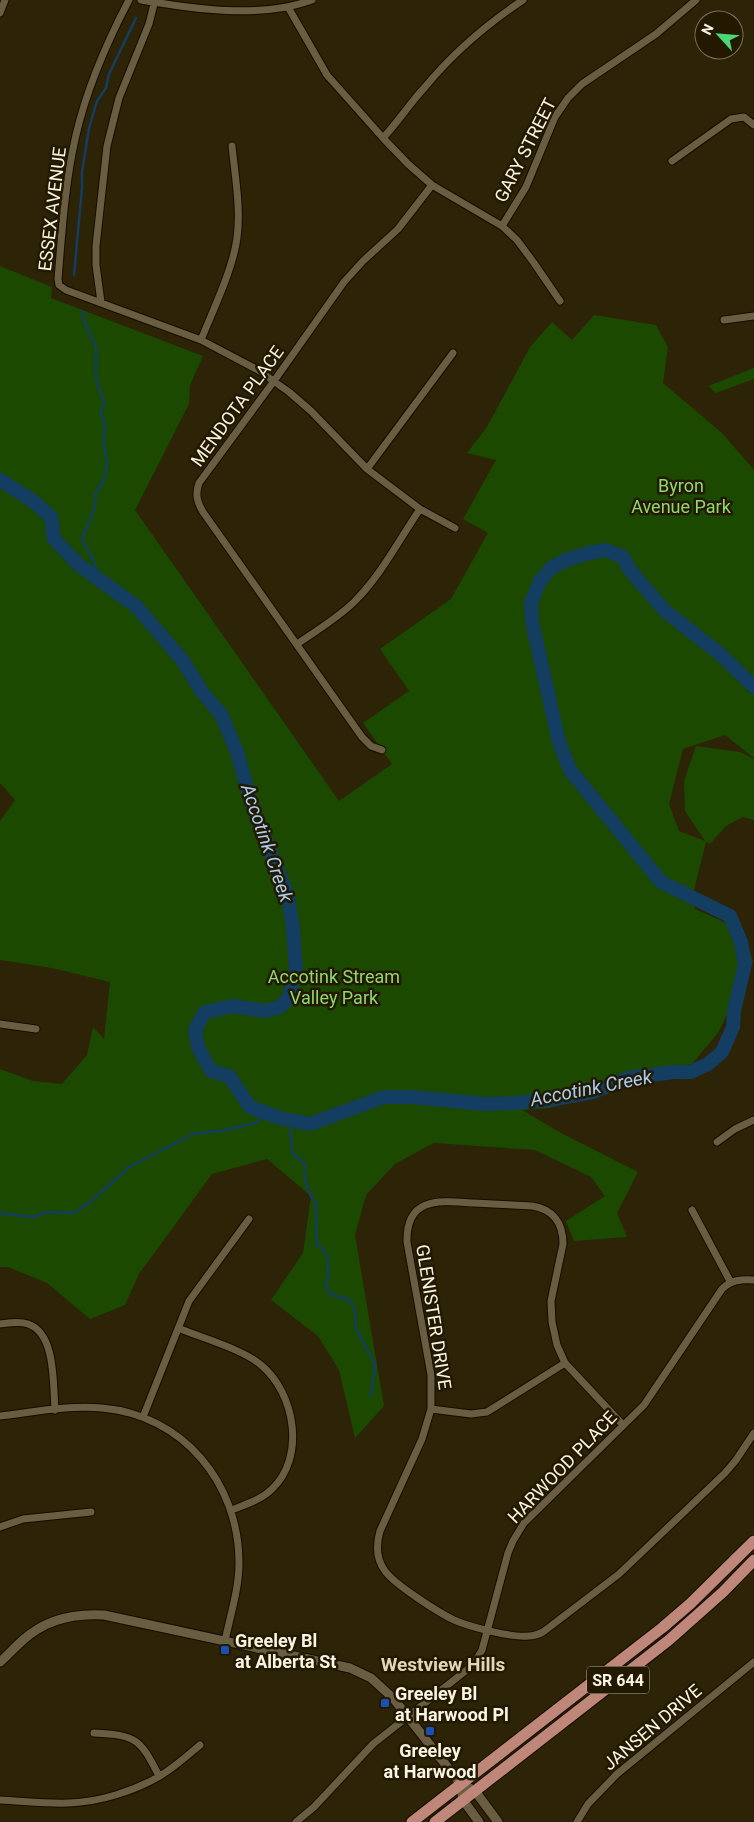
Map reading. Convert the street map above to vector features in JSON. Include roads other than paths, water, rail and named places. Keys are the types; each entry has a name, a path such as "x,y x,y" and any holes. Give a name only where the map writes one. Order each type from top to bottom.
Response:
{"main road":[{"name":"SR 644","path":"412,1822 662,1628 690,1604 754,1541"},
{"name":"SR 644","path":"435,1822 669,1640 716,1598 754,1560"}],"street":[{"path":"0,13 5,0"},
{"name":"ESSEX AVENUE","path":"101,302 66,290 59,285 64,210 69,167 83,108 106,48 129,0"},
{"path":"141,0 175,6 241,11 288,8 312,0"},
{"path":"383,138 446,63 488,25 523,0"},
{"name":"GARY STREET","path":"502,226 526,187 538,163 555,117 568,98 582,84 656,34 696,0"},
{"path":"155,1 150,24 120,98 107,146 96,246 96,265 101,302 201,340 239,358 274,382 312,412 367,469 420,509 455,528"},
{"path":"288,8 328,76 383,138 432,185 502,226 517,240 560,301"},
{"path":"672,161 731,119 744,117 754,125"},
{"path":"201,340 232,260 237,238 238,208 232,146"},
{"name":"MENDOTA PLACE","path":"382,750 371,746 362,737 198,505 196,495 199,483 274,382 344,282 363,261 398,229 432,185"},
{"path":"724,320 754,316"},
{"path":"367,469 453,353"},
{"path":"297,644 342,612 359,597 420,509"},
{"path":"0,1024 36,1029"},
{"path":"717,1142 735,1129 754,1120"},
{"name":"GLENISTER DRIVE","path":"623,1425 565,1363 557,1345 551,1312 552,1291 563,1244 563,1234 561,1226 553,1214 540,1207 532,1206 442,1202 425,1205 416,1211 409,1222 407,1242 431,1375 431,1408 422,1439 377,1541 378,1556 386,1572 394,1580 440,1612 455,1620 521,1636 530,1636 543,1632 619,1574 725,1473 754,1433"},
{"path":"692,1210 730,1281 754,1280"},
{"path":"143,1417 190,1301 249,1219"},
{"name":"HARWOOD PLACE","path":"296,1822 314,1807 372,1744 473,1665 482,1650 489,1629 508,1553 517,1532 532,1514 644,1405 722,1289 730,1281"},
{"path":"0,1324 19,1322 28,1324 42,1334 49,1353 55,1410"},
{"path":"178,1328 238,1352 257,1362 275,1380 287,1406 293,1443 290,1460 284,1473 277,1484 265,1495 232,1510"},
{"path":"431,1408 471,1414 487,1412 565,1363"},
{"path":"0,1416 55,1410 103,1408 143,1417 174,1434 198,1454 216,1478 232,1510 237,1534 239,1564 225,1641"},
{"path":"0,1527 31,1518 91,1512"},
{"path":"0,1662 22,1640 37,1629 56,1620 75,1615 104,1615 338,1665 358,1671 384,1688 460,1784 474,1791 498,1822"},
{"name":"JANSEN DRIVE","path":"577,1822 588,1804 617,1774 754,1662"},
{"path":"94,1733 121,1735 137,1742 146,1751 159,1776"},
{"path":"0,1800 57,1803 83,1802 120,1793 159,1776 200,1745"},
{"path":"460,1784 463,1800 479,1822"}],"waterway":[{"path":"74,275 82,172 89,128 97,101 106,88 109,74 136,18"},
{"path":"82,311 86,326 96,346 96,380 104,401 101,414 105,423 104,444 107,463 104,480 95,494 95,506 82,540 92,557 101,582"},
{"name":"Accotink Creek","path":"0,480 33,501 51,517 54,539 79,565 137,607 183,661 202,692 221,714 237,752 253,808 288,896 293,928 296,972 288,999 280,1007 265,1011 233,1006 205,1012 195,1030 198,1047 211,1071 229,1076 250,1107 280,1118 310,1124 384,1097 411,1097 486,1104 549,1100 593,1092 628,1078 674,1072 691,1072 708,1064 722,1052 733,1027 734,1011 745,964 741,942 730,916 661,882 570,770 559,742 532,622 531,603 540,581 551,568 566,560 589,553 606,550 623,557 629,569 665,611 720,654 754,687"},
{"path":"0,1212 3,1214 34,1217 47,1212 73,1213 89,1203 129,1167 193,1134 227,1130 255,1123 268,1114"},
{"path":"297,1121 290,1133 293,1154 305,1164 306,1185 316,1203 317,1244 325,1253 328,1264 326,1288 332,1295 348,1299 355,1309 356,1329 375,1364 371,1395"}],"place":[{"name":"Greeley Bl at Alberta St","path":"225,1650"},
{"name":"Greeley Bl at Harwood Pl","path":"385,1703"},
{"name":"Greeley at Harwood","path":"430,1731"}],"district":[{"name":"Westview Hills","path":"443,1664"}],"park label":[{"name":"Byron Avenue Park","path":"681,495"},
{"name":"Accotink Stream Valley Park","path":"334,986"}]}
